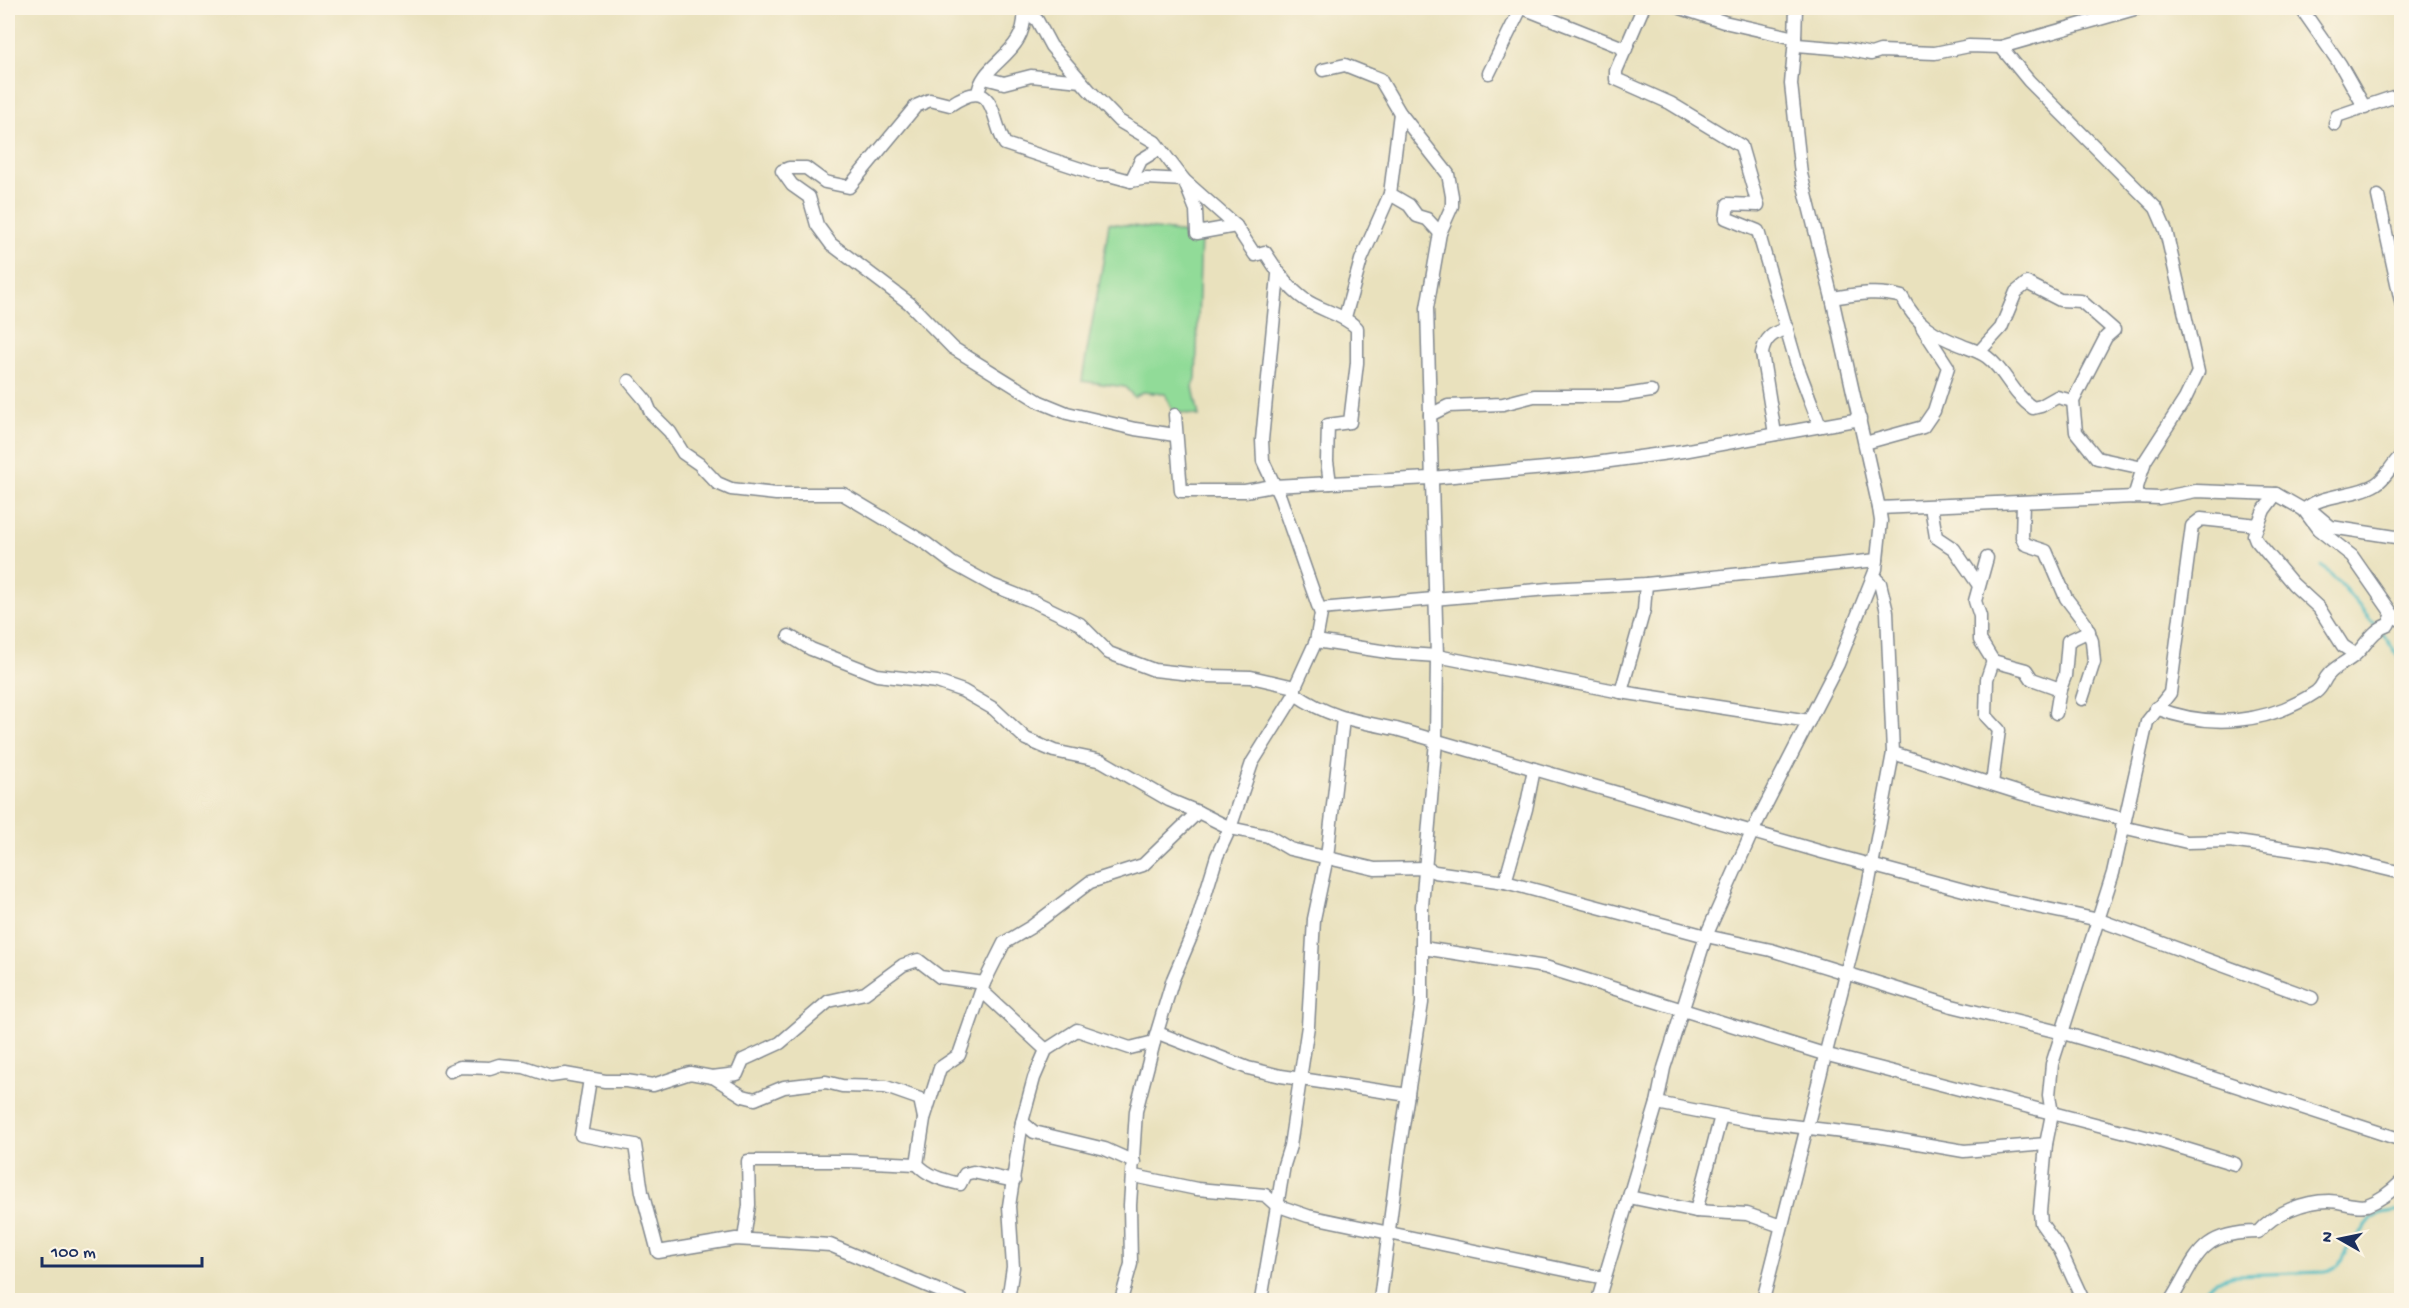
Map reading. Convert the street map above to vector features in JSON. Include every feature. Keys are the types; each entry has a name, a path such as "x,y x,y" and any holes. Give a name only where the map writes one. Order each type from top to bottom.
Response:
{"street":[{"path":"1489,73 1522,8 1626,49"},
{"path":"1643,8 1616,71 1619,82 1670,102 1741,146 1758,205 1728,204 1726,218 1758,231 1797,365 1820,426"},
{"path":"1681,8 1796,41 1871,54 1880,51 1935,53 1968,46 2001,47 2139,8"},
{"path":"1598,1300 1657,1103 1664,1068 1706,936 1753,830 1838,664 1874,577 1877,560 1881,521 1879,507 1832,298 1801,174 1791,84 1792,57 1796,41 1796,8"},
{"path":"2301,8 2340,64 2366,108"},
{"path":"978,94 985,78 1019,40 1023,9"},
{"path":"1023,9 1037,20 1051,46 1119,122 1155,142 1184,180 1236,226 1255,255 1265,252 1278,275 1289,282 1305,300 1346,317 1357,328 1356,369 1350,422 1328,425 1327,461 1330,483"},
{"path":"2001,47 2029,81 2157,208 2163,222 2198,372 2185,399 2143,468 2134,496"},
{"path":"1323,70 1345,65 1380,79 1400,113 1450,179 1452,206 1440,232 1427,308 1431,367 1430,478 1437,656 1436,741 1429,800 1422,906 1422,1003 1380,1300"},
{"path":"985,78 1004,83 1031,76 1081,81"},
{"path":"1175,435 1135,429 1067,412 1040,402 953,348 909,303 831,244 817,225 809,197 792,185 782,171 806,168 825,182 849,187 916,106 930,100 950,105 968,93 978,94 995,110 1005,144 1088,172 1131,181 1147,178 1184,180"},
{"path":"2335,124 2337,116 2402,94"},
{"path":"1346,317 1361,260 1390,194 1400,113"},
{"path":"1131,181 1140,160 1159,149"},
{"path":"1184,180 1196,210 1197,233 1236,226"},
{"path":"1390,194 1408,205 1417,216 1427,219 1440,232"},
{"path":"2379,196 2402,306"},
{"path":"1121,1300 1131,1264 1130,1205 1134,1176 1136,1111 1173,979 1196,925 1216,856 1230,828 1252,763 1295,691 1316,641 1320,609 1280,497 1272,486 1263,461 1262,440 1278,275"},
{"path":"1979,352 2001,328 2016,292 2027,283 2060,300 2081,301 2114,330 2106,337 2073,401 2076,432 2097,458 2143,468"},
{"path":"1832,298 1886,292 1902,297 1947,367 1934,411 1923,427 1865,442"},
{"path":"1920,324 1942,339 1979,352 2004,374 2019,398 2033,408 2057,397 2073,401"},
{"path":"1775,434 1762,353 1765,342 1774,333 1787,328"},
{"path":"629,381 646,401 651,413 670,432 682,453 699,464 717,483 731,489 776,494 794,492 843,494 927,544 962,569 1080,624 1109,653 1154,670 1209,676 1251,677 1295,691 1320,711 1343,719 1396,729 1753,830 1822,852 1986,896 2099,920 2312,998"},
{"path":"1430,415 1448,406 1503,404 1534,396 1619,396 1652,391"},
{"path":"1175,415 1181,491 1245,491 1272,486 1430,478 1627,460 1860,419"},
{"path":"2304,510 2310,504 2351,495 2376,484 2402,455"},
{"path":"1879,507 1931,507 2134,496 2158,498 2196,491 2276,494 2304,510 2312,511 2331,526 2402,538"},
{"path":"2276,494 2264,510 2254,535 2293,584 2319,608 2343,646 2355,654"},
{"path":"2023,502 2022,537 2025,544 2046,551 2066,598 2089,631 2094,662 2082,699"},
{"path":"1931,507 1936,537 1954,549 1978,584"},
{"path":"2156,708 2199,720 2237,722 2267,716 2315,693 2323,686 2327,675 2355,654 2378,628 2388,625 2397,618 2352,556 2318,529 2304,510"},
{"path":"2083,1300 2060,1250 2041,1223 2046,1144 2052,1114 2049,1095 2051,1074 2099,920 2147,722 2170,693 2192,526 2201,519 2258,525"},
{"path":"1987,558 1975,601 1980,616 1980,640 1993,662 2026,670 2032,679 2060,689"},
{"path":"1320,609 1435,598 1646,584 1877,560"},
{"path":"1763,1300 1873,864 1893,753 1887,612 1880,584 1874,577"},
{"path":"1621,692 1644,610 1646,584"},
{"path":"2056,713 2065,676 2068,641 2089,631"},
{"path":"789,636 812,649 878,675 937,682 963,691 994,709 1013,724 1026,739 1054,751 1102,761 1169,800 1230,828 1268,836 1290,849 1375,869 1426,868 1435,872 1505,882 1706,936 1772,950 1952,1006 2063,1033 2402,1140"},
{"path":"1316,641 1394,653 1437,656 1621,692 1809,722"},
{"path":"1992,784 1999,730 1986,716 1988,680 1993,662"},
{"path":"1261,1300 1276,1205 1290,1146 1301,1079 1308,1026 1314,919 1327,857 1343,719"},
{"path":"1893,753 2187,842 2230,841 2328,855 2402,873"},
{"path":"1505,882 1526,808 1534,769"},
{"path":"918,1164 924,1119 940,1068 959,1055 983,987 1005,943 1031,927 1090,882 1143,866 1184,829 1197,812"},
{"path":"1423,948 1545,967 1824,1054 2153,1139 2235,1164"},
{"path":"450,1071 460,1067 524,1066 551,1076 565,1074 590,1079 626,1080 653,1085 690,1073 712,1077 737,1074 743,1060 780,1043 829,1001 865,993 903,965 918,960 940,977 983,987 1046,1050"},
{"path":"1008,1300 1013,1267 1009,1206 1022,1122 1034,1078 1046,1050 1077,1030 1130,1048 1156,1038 1223,1061 1301,1079 1408,1095"},
{"path":"712,1077 743,1096 755,1099 784,1087 826,1082 842,1086 886,1087 920,1099 924,1119"},
{"path":"590,1079 581,1135 635,1145 642,1192 658,1252 744,1239 830,1245 961,1300"},
{"path":"1657,1103 1721,1116 1805,1129 1818,1128 1877,1136 1964,1151 2046,1144"},
{"path":"1696,1211 1721,1116"},
{"path":"1022,1122 1034,1132 1105,1149 1134,1162"},
{"path":"744,1239 749,1205 748,1161 918,1164 924,1171 944,1181 960,1184 965,1174 973,1172 1014,1181"},
{"path":"1134,1176 1206,1190 1265,1195 1276,1205 1308,1216 1604,1278"},
{"path":"2171,1300 2196,1254 2218,1240 2236,1232 2258,1232 2264,1225 2294,1207 2329,1201 2364,1206 2390,1193 2402,1181"},
{"path":"1629,1197 1696,1211 1747,1214 1781,1226"}],"green space":[{"path":"1109,223 1201,235 1196,378 1193,387 1199,416 1173,411 1165,394 1142,392 1134,397 1125,387 1082,381"}],"waterway":[{"path":"2322,566 2340,583 2376,626"},
{"path":"2381,631 2402,662"},
{"path":"2199,1300 2207,1288 2217,1280 2234,1275 2325,1272 2339,1265 2346,1251 2373,1218 2381,1213 2402,1210"}]}
